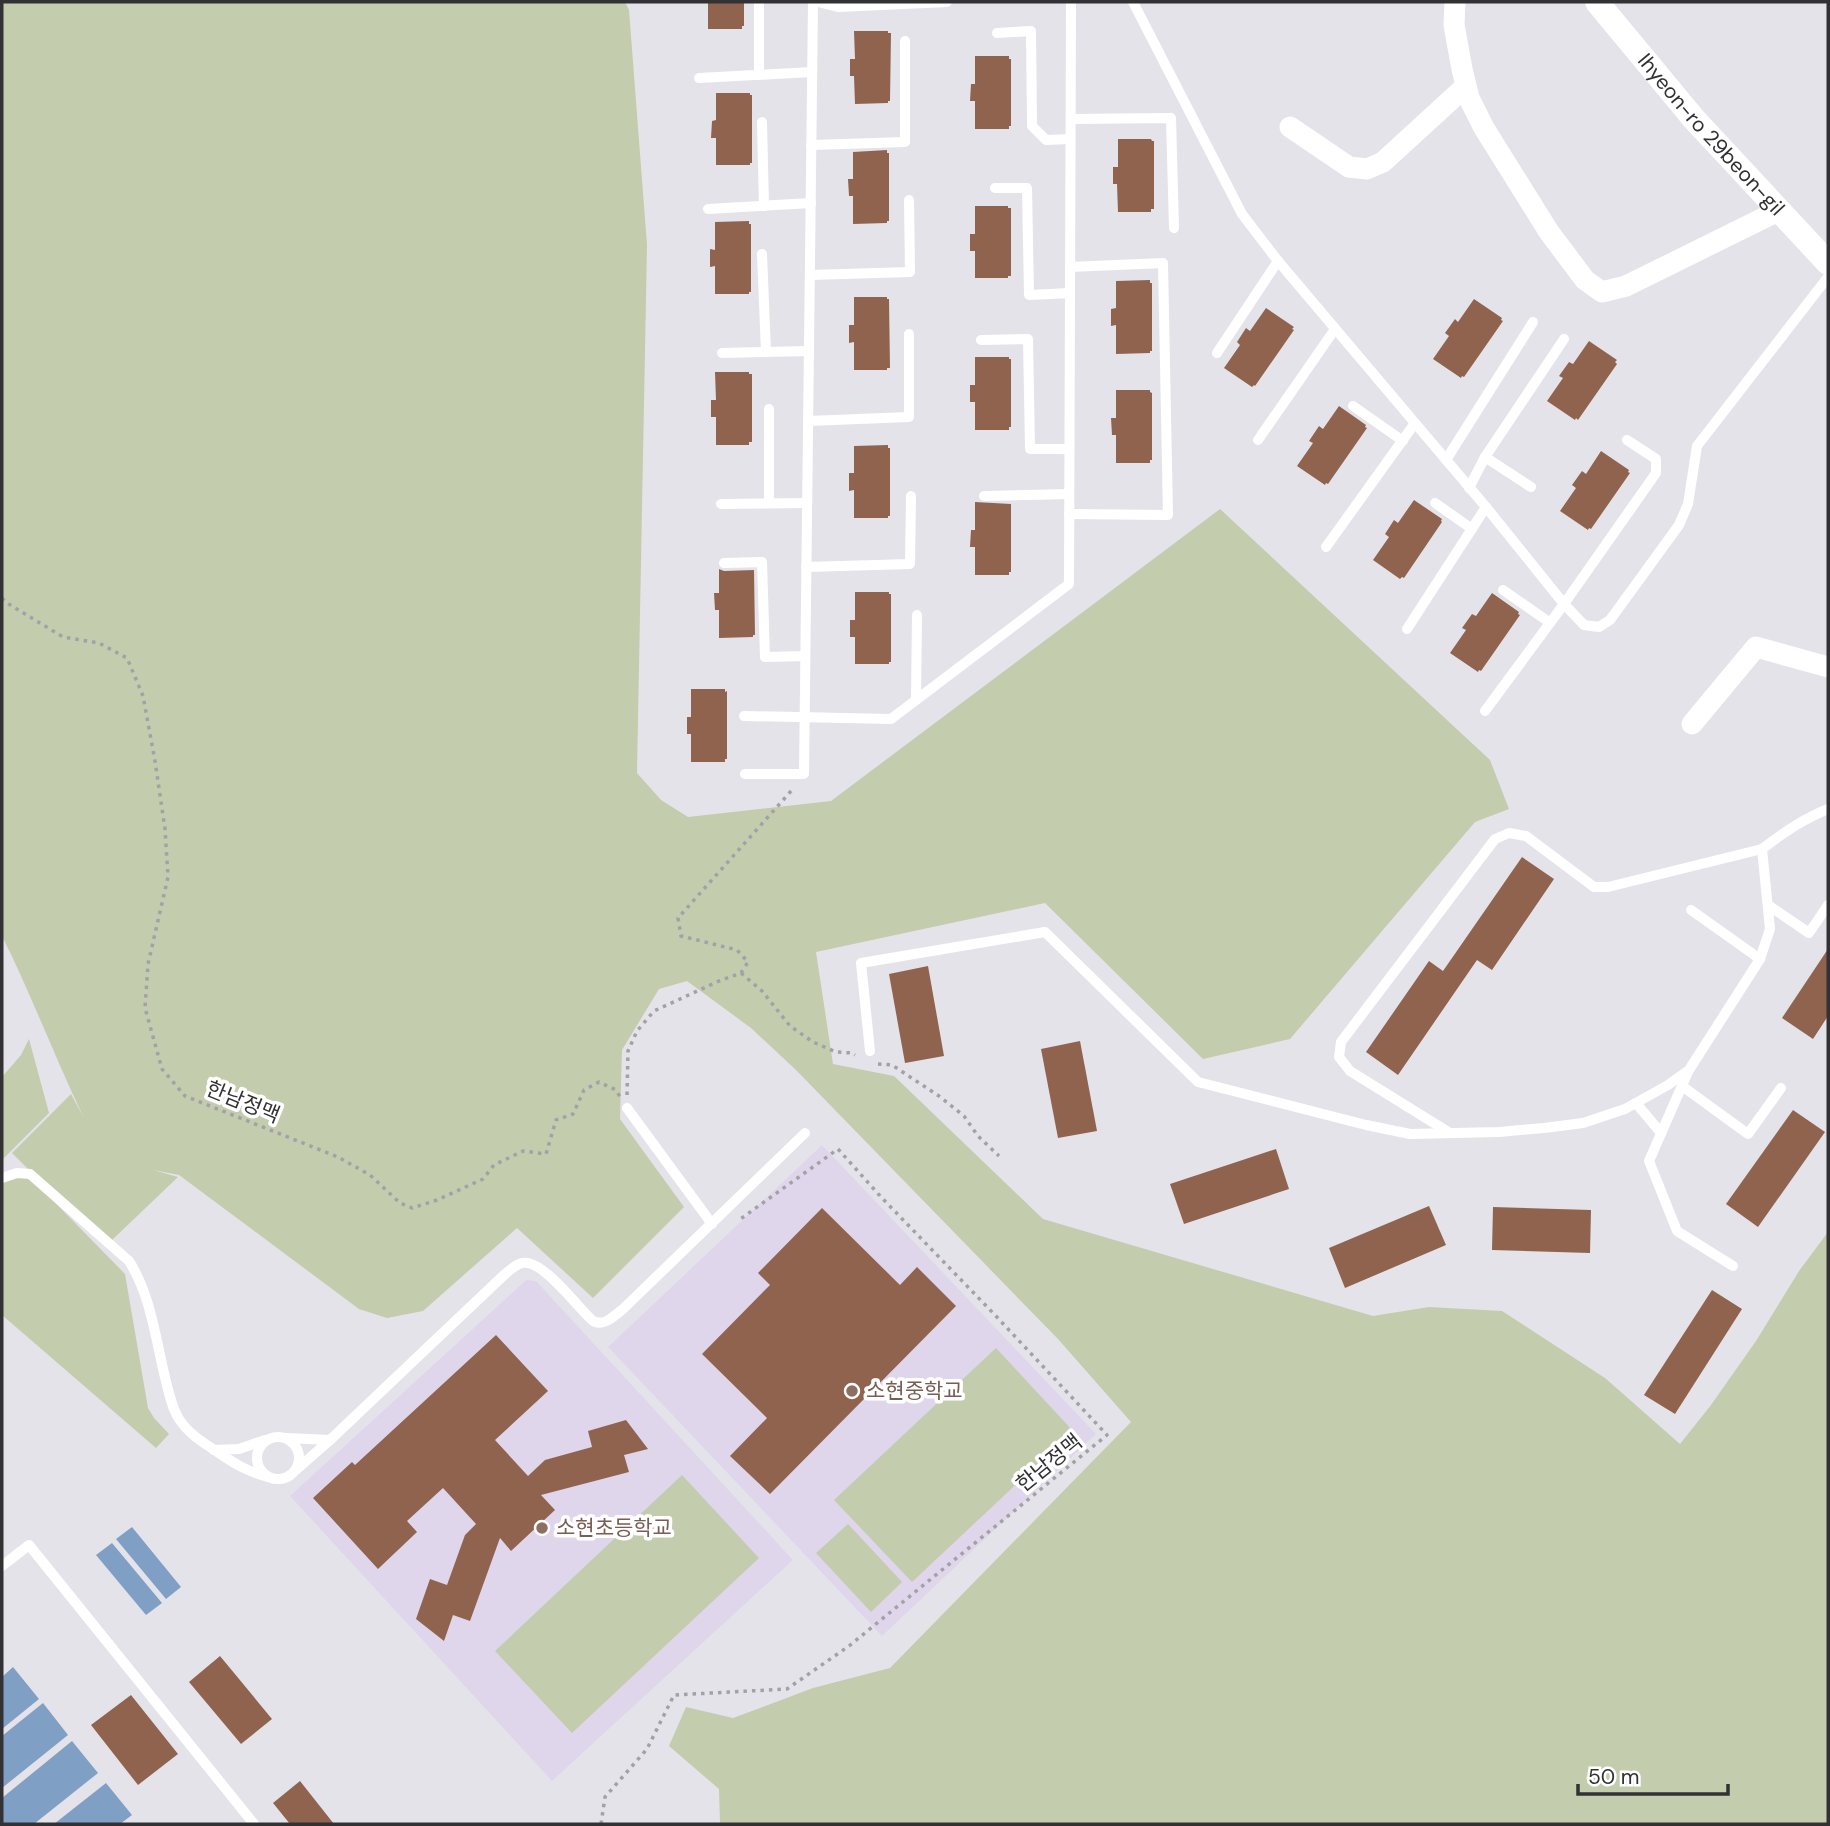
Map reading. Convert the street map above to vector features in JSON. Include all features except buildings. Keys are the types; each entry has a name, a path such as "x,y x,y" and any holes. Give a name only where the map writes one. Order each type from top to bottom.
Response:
{"street":[{"path":"1455,2 1454,25 1466,86 1484,128 1549,232 1585,280 1602,292 1626,286 1780,210"},
{"name":"Ihyeon-ro 29beon-gil","path":"1597,2 1695,119 1828,263"},
{"path":"1290,127 1349,167 1367,169 1383,162 1466,86"},
{"path":"1692,724 1756,647 1828,667"}],"lane":[{"path":"759,2 759,75"},
{"path":"745,774 804,774 810,203 815,2 838,7 947,2"},
{"path":"744,716 891,719 1069,584 1071,2"},
{"path":"1133,2 1242,214 1278,261 1584,625 1599,627 1610,620 1679,525 1688,504 1697,446 1828,277"},
{"path":"997,33 1031,32 1032,126 1046,140 1070,139"},
{"path":"811,145 905,142 905,41"},
{"path":"699,78 812,72"},
{"path":"1070,119 1171,118 1174,228"},
{"path":"762,122 764,206"},
{"path":"995,188 1027,188 1029,295 1070,293"},
{"path":"810,275 910,272 908,200"},
{"path":"708,209 810,203"},
{"path":"762,254 766,352"},
{"path":"1217,353 1278,261"},
{"path":"1069,514 1168,515 1163,263 1070,267"},
{"path":"1446,460 1533,322"},
{"path":"1258,440 1335,329"},
{"path":"808,421 909,416 909,334"},
{"path":"981,340 1028,339 1030,449 1069,449"},
{"path":"1469,488 1485,457 1564,339"},
{"path":"722,353 809,351"},
{"path":"1353,407 1402,442"},
{"path":"769,409 769,503"},
{"path":"1325,547 1415,423"},
{"path":"1485,711 1656,474 1656,459 1627,440"},
{"path":"1485,457 1531,487"},
{"path":"984,496 1069,494"},
{"path":"806,567 910,564 911,496"},
{"path":"721,504 807,503"},
{"path":"1435,503 1472,529"},
{"path":"1407,629 1486,507"},
{"path":"724,563 762,562 765,657 805,656"},
{"path":"1503,590 1549,622"},
{"path":"916,615 916,699"},
{"path":"1450,1133 1350,1071 1339,1057 1341,1042 1495,839 1509,833 1526,836 1594,887 1608,887 1762,849 1788,829 1828,809"},
{"path":"1734,1266 1677,1231 1649,1161 1689,1070 1760,959 1770,929 1762,849"},
{"path":"1768,905 1809,933 1828,905"},
{"path":"1691,910 1760,959"},
{"path":"870,1051 861,963 1045,932 1198,1082 1366,1125 1410,1134 1499,1132 1583,1123 1625,1109 1689,1070"},
{"path":"1682,1086 1748,1134 1781,1088"},
{"path":"1636,1103 1661,1133"},
{"path":"627,1108 712,1224"},
{"path":"2,1178 17,1173 30,1174 129,1261 145,1293 168,1391 180,1419 188,1430 245,1470 276,1479 291,1475 504,1275 518,1265 537,1265 593,1321 604,1323 623,1309 805,1133"},
{"path":"214,1450 239,1449 272,1437 330,1440"},
{"path":"287,1438 300,1455 296,1469"},
{"path":"266,1440 257,1452 257,1459 262,1472 268,1477"},
{"path":"2,1566 29,1545 254,1824"}],"path":[{"name":"한남정맥","path":"2,598 63,637 99,643 127,658 143,696 156,761 168,877 148,964 145,1008 162,1069 185,1096 338,1157 370,1175 400,1203 412,1208 483,1179 494,1165 523,1151 546,1154 556,1120 573,1114 584,1090 599,1082 616,1090 627,1108"},
{"path":"627,1108 628,1051 637,1031 654,1011 741,973 748,962 737,950 681,936 678,918 785,799 804,774"},
{"name":"한남정맥","path":"601,1824 605,1797 647,1749 674,1695 787,1689 849,1646 1107,1435 838,1149 724,1231 712,1224"}],"shaded area":[{"name":"소현중학교","path":"822,1145 1096,1434 882,1636 608,1347"},
{"name":"소현초등학교","path":"526,1280 536,1281 793,1560 552,1781 290,1496"}],"green space":[{"path":"2,2 625,2 629,10 647,245 637,773 661,800 688,817 831,801 1220,509 1490,760 1509,809 1475,822 1290,1039 1203,1059 1045,903 816,952 833,1064 894,1076 1043,1219 1373,1316 1429,1307 1502,1311 1605,1378 1680,1444 1756,1341 1799,1271 1828,1232 1828,1824 720,1824 719,1789 669,1746 686,1707 733,1718 813,1688 890,1668 1131,1422 1058,1339 796,1070 751,1028 687,981 659,989 622,1050 620,1119 684,1207 593,1298 517,1228 423,1311 387,1318 359,1309 179,1175 153,1170 178,1177 111,1241 31,1172 12,1153 71,1094 84,1118 2,936"},
{"path":"29,1039 49,1113 2,1160 2,1077 21,1055"},
{"path":"18,1176 29,1176 125,1274 148,1408 169,1434 156,1448 2,1315 2,1182"},
{"path":"996,1348 1073,1431 912,1582 834,1500"},
{"path":"682,1475 759,1558 572,1733 495,1651"},
{"path":"848,1524 902,1582 871,1612 816,1553"}],"water":[{"path":"132,1527 181,1587 166,1599 116,1539"},
{"path":"112,1543 162,1603 146,1615 96,1555"},
{"path":"13,1667 39,1699 2,1729 2,1677"},
{"path":"43,1703 68,1735 2,1788 2,1736"},
{"path":"72,1741 98,1773 34,1824 2,1824 2,1798"},
{"path":"106,1783 132,1815 120,1824 54,1824"}],"place":[{"name":"소현중학교","path":"852,1391"},
{"name":"소현초등학교","path":"542,1528"}]}
